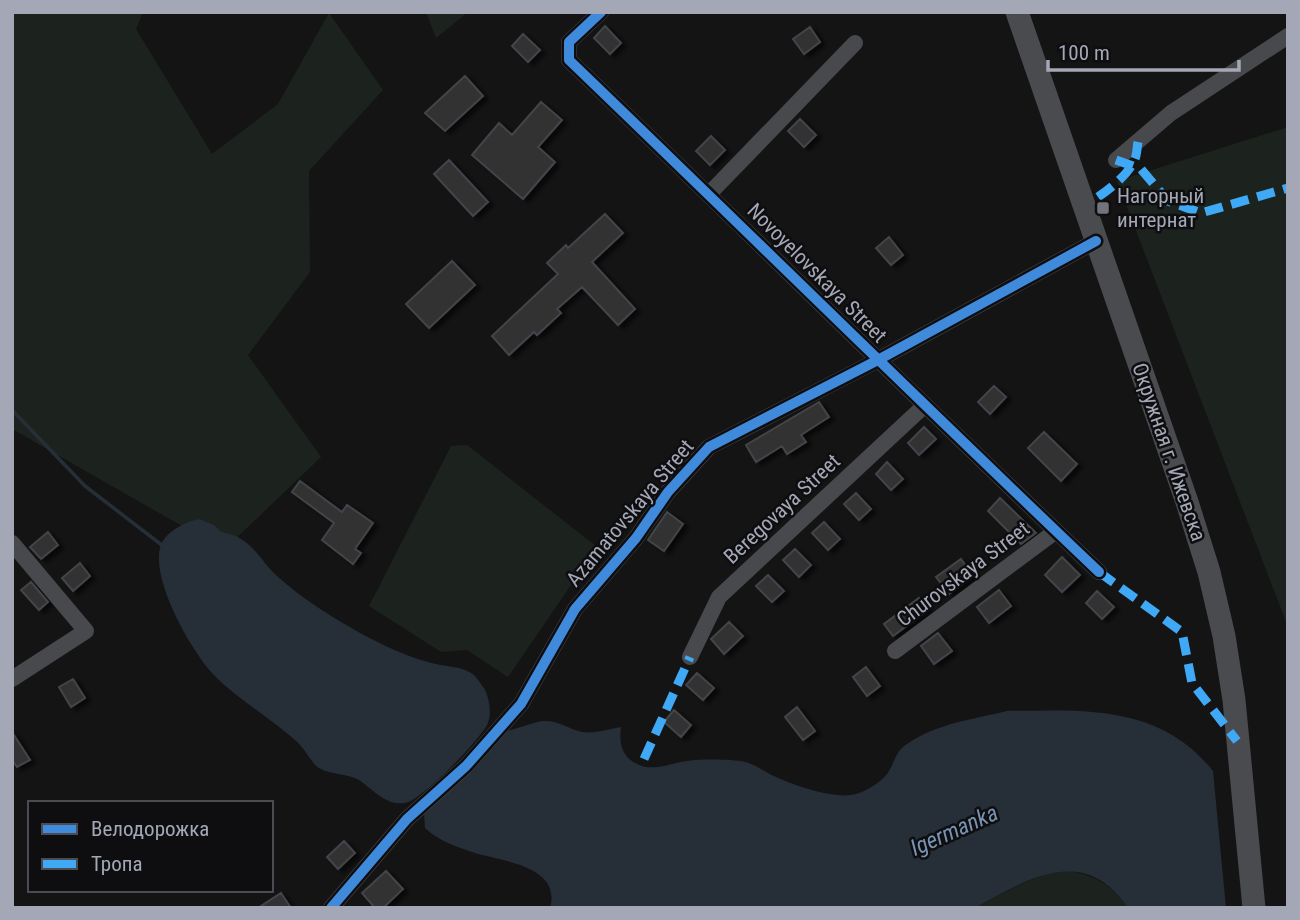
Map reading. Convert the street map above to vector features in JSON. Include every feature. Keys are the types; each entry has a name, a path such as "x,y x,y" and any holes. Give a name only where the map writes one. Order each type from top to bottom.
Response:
{"main road":[{"name":"Окружная г. Ижевска","path":"1017,12 1209,572 1224,636 1234,700 1254,908"}],"street":[{"name":"Novoyelovskaya Street","path":"601,12 569,42 569,60 1099,572"},
{"path":"1116,160 1171,113 1288,36"},
{"path":"709,194 855,43"},
{"name":"Azamatovskaya Street","path":"331,908 407,819 466,766 521,704 575,609 636,538 668,492 709,447 878,360 1096,241"},
{"name":"Beregovaya Street","path":"690,657 719,597 924,405"},
{"name":"Churovskaya Street","path":"895,652 1056,531"},
{"path":"12,543 86,631 12,679"}],"shaded area":[{"path":"12,12 143,12 136,29 212,154 278,104 329,13 383,90 309,171 310,272 248,355 321,457 224,550 12,429"},
{"path":"426,12 468,12 436,38"},
{"path":"1288,127 1288,627 1117,181"},
{"path":"467,445 597,547 508,677 467,650 441,652 369,606 451,446"},
{"path":"1064,870 1084,874 1108,886 1128,908 975,908 1029,881"}],"water":[{"path":"199,519 214,525 221,532 240,538 286,584 360,633 411,656 434,664 463,669 474,675 484,688 489,705 489,719 483,731 436,781 413,800 405,803 391,802 359,780 319,768 295,740 232,692 213,674 194,649 174,613 161,575 161,545 172,531"},
{"name":"Igermanka","path":"1007,711 1092,712 1119,716 1145,722 1169,733 1192,749 1213,771 1226,908 1128,908 1111,888 1093,876 1074,872 1035,878 975,908 550,908 551,894 547,883 538,874 513,863 455,846 425,828 424,814 506,731 540,721 554,722 587,732 621,727 620,738 624,752 630,760 641,766 654,767 700,760 739,761 752,764 782,780 803,787 847,795 864,791 881,780 900,750 918,737 955,723"}],"building":[{"path":"605,26 621,43 610,54 594,38"},
{"path":"810,27 820,42 804,54 793,39"},
{"path":"523,34 540,50 528,62 512,46"},
{"path":"465,76 483,96 445,131 425,113"},
{"path":"541,102 562,120 538,147 555,162 523,199 472,155 499,123 512,135"},
{"path":"800,119 816,135 804,147 788,131"},
{"path":"711,136 725,150 710,165 696,151"},
{"path":"449,160 488,202 473,216 434,174"},
{"path":"605,214 623,233 592,262 635,309 618,325 582,287 557,309 561,313 537,335 534,332 509,355 492,336 558,274 547,263"},
{"path":"889,237 903,255 891,265 876,248"},
{"path":"452,261 475,285 429,328 406,304"},
{"path":"994,386 1006,397 990,414 978,402"},
{"path":"819,402 829,417 801,435 806,442 787,454 782,446 756,462 746,445"},
{"path":"924,427 936,439 919,455 908,443"},
{"path":"1044,432 1077,464 1061,481 1028,448"},
{"path":"887,462 903,479 891,490 876,474"},
{"path":"300,481 342,512 347,505 373,523 355,549 361,553 353,564 322,540 334,523 292,492"},
{"path":"856,493 871,509 859,520 844,504"},
{"path":"1000,498 1036,533 1021,544 988,511"},
{"path":"667,512 683,524 664,551 648,540"},
{"path":"824,522 840,539 828,550 812,533"},
{"path":"48,532 58,545 41,559 30,547"},
{"path":"795,549 811,565 799,577 783,560"},
{"path":"1062,557 1080,575 1062,592 1045,575"},
{"path":"961,559 973,576 949,594 936,577"},
{"path":"80,563 90,576 73,591 62,578"},
{"path":"768,575 784,591 772,602 756,586"},
{"path":"31,582 48,602 39,610 21,590"},
{"path":"999,590 1011,606 989,623 977,607"},
{"path":"1097,591 1114,607 1102,619 1086,603"},
{"path":"919,598 928,610 893,636 884,624"},
{"path":"729,622 743,636 724,654 711,639"},
{"path":"938,633 952,651 934,664 921,646"},
{"path":"866,667 880,686 867,696 853,677"},
{"path":"697,673 714,688 703,700 686,685"},
{"path":"73,679 85,698 71,707 59,687"},
{"path":"797,707 815,731 803,740 785,717"},
{"path":"674,710 691,725 681,737 664,722"},
{"path":"12,732 30,760 17,767 12,760"},
{"path":"344,841 355,853 338,869 327,857"},
{"path":"386,871 403,889 383,908 375,908 362,893"},
{"path":"281,893 291,908 258,908"}],"waterway":[{"path":"12,410 85,486 163,546"}],"marked path":[{"path":"1098,197 1129,170 1135,159 1138,142"},
{"path":"1116,160 1141,169 1168,201 1201,213 1288,188"},
{"path":"1099,572 1182,632 1192,683 1237,741"},
{"path":"644,759 690,657"}],"cycle path":[{"path":"601,12 569,42 569,60 1099,572"},
{"path":"331,908 407,819 466,766 521,704 575,609 636,538 668,492 709,447 878,360 1096,241"}],"place":[{"name":"Нагорный интернат","path":"1103,208"}]}
